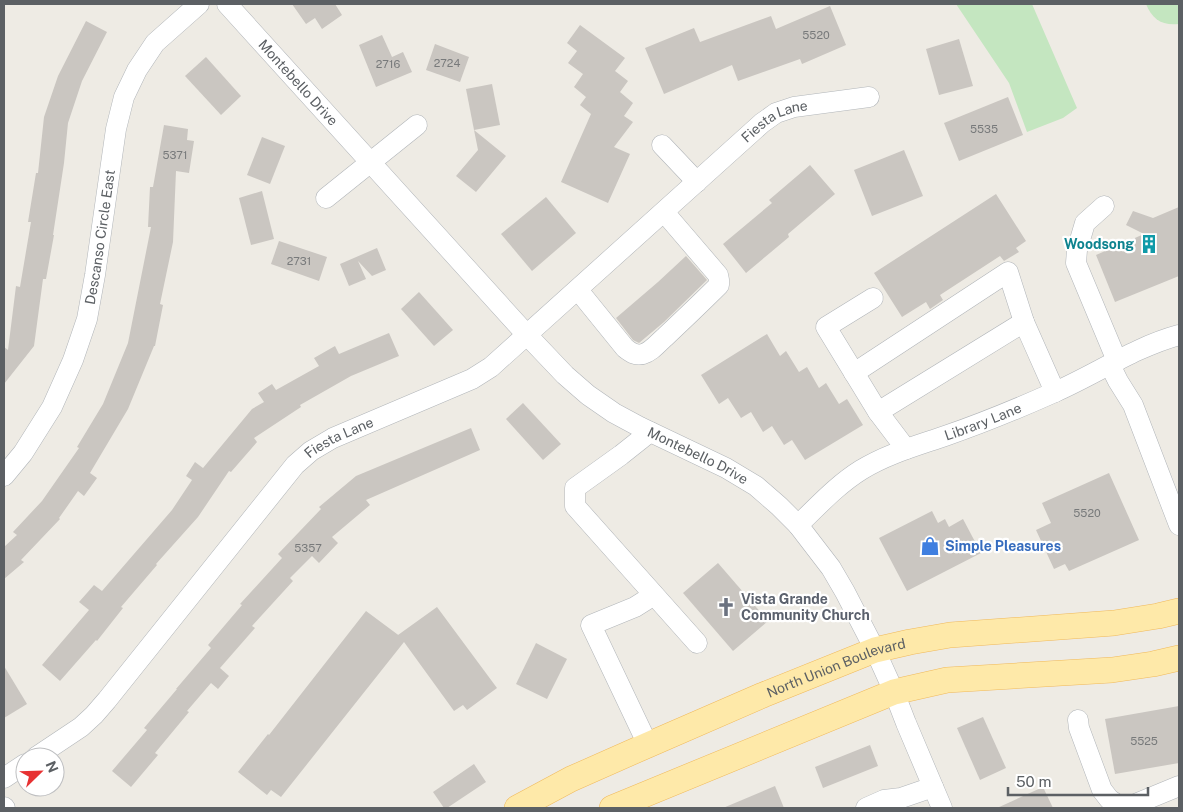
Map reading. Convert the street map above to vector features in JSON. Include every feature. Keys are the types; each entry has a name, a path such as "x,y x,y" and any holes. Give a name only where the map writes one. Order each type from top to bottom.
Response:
{"main road":[{"name":"North Union Boulevard","path":"517,808 571,779 648,745 762,695 876,650 950,634 1114,623 1179,611"},
{"path":"626,806 894,692 947,680 1112,670 1179,658"}],"street":[{"name":"Descanso Circle East","path":"4,476 22,453 52,407 73,360 87,319 116,129 124,97 136,70 155,44 199,4"},
{"name":"Montebello Drive","path":"227,4 527,336 565,375 588,395 614,413 726,468 756,486 798,525 831,568 876,650 942,808"},
{"name":"Fiesta Lane","path":"51,747 81,727 114,693 295,465 311,451 332,438 472,379 491,367 762,123 776,114 794,107 869,97"},
{"path":"326,198 417,125"},
{"path":"662,145 697,182"},
{"path":"1104,206 1085,224 1077,250 1076,263 1118,381 1133,405 1179,525"},
{"path":"578,290 625,348 636,354 644,354 654,347 694,311 719,285 718,276 664,212"},
{"path":"854,373 1008,272 1024,322 1055,392"},
{"path":"873,298 826,327 878,412 906,449"},
{"path":"878,412 1024,322"},
{"name":"Library Lane","path":"798,525 835,490 860,471 883,458 999,417 1055,392 1147,346 1179,335"},
{"path":"650,432 575,488 575,506 697,643"},
{"path":"648,745 591,625 635,607 654,595"},
{"path":"1078,720 1079,728 1102,790 1109,799 1118,805 1133,805 1179,786"},
{"path":"4,778 15,771"},
{"path":"866,808 884,800 901,798 933,787"}],"green space":[{"path":"956,4 1032,4 1077,108 1063,118 1027,132 1009,83"},
{"path":"1146,4 1179,4 1179,24 1168,24 1158,20 1151,14"}],"building":[{"path":"292,4 335,4 342,15 322,29 315,18 306,24"},
{"path":"830,6 846,45 802,64 800,59 738,81 732,65 664,94 645,48 694,28 700,42 771,16 776,29"},
{"path":"86,21 107,32 82,81 68,123 54,235 46,279 43,279 34,346 4,384 4,347 8,350 16,286 20,287 31,222 28,222 36,173 38,173 44,117 58,76"},
{"path":"580,25 625,58 615,71 628,81 620,92 633,103 624,116 633,122 614,147 630,154 608,203 561,182 591,114 580,105 586,97 574,87 583,74 568,63 577,51 567,43"},
{"path":"382,35 392,57 403,52 412,72 376,87 359,45"},
{"path":"959,39 973,86 939,95 926,49"},
{"path":"435,44 469,57 460,82 426,70"},
{"path":"206,57 241,96 221,115 185,76"},
{"path":"492,84 500,125 474,130 466,89"},
{"path":"1008,97 1023,135 959,161 944,123"},
{"path":"164,125 188,129 187,140 194,141 189,173 176,171 173,242 160,304 163,305 155,346 128,409 90,473 97,478 84,496 78,491 60,519 21,560 24,562 4,579 4,547 17,535 13,532 42,501 79,448 77,447 103,404 128,343 151,227 148,227 150,187 153,187"},
{"path":"474,130 506,156 476,192 456,176 478,150"},
{"path":"262,137 285,146 270,184 247,175"},
{"path":"904,150 923,196 872,216 854,170"},
{"path":"810,165 835,194 788,234 789,237 746,273 723,244 772,203 769,200"},
{"path":"262,191 274,239 251,245 239,198"},
{"path":"996,194 1026,241 1016,248 1019,252 1004,261 1000,256 940,295 943,300 930,309 926,302 902,317 874,273"},
{"path":"546,197 576,233 532,271 501,234"},
{"name":"Woodsong","path":"1179,207 1179,276 1115,302 1096,255 1144,234 1126,225 1133,211 1153,218"},
{"path":"279,241 327,257 319,281 271,264"},
{"path":"377,248 386,270 372,276 358,261 366,279 349,286 340,264"},
{"path":"686,256 707,280 664,322 639,343 633,340 616,318"},
{"path":"419,292 453,330 434,346 401,309"},
{"path":"389,333 399,356 351,376 300,405 301,407 254,438 257,442 231,472 229,471 198,517 156,564 121,607 123,608 97,641 60,681 42,665 89,610 79,602 94,585 102,591 172,510 192,480 186,476 195,462 203,468 252,409 264,402 258,393 272,384 276,390 319,366 314,358 335,346 339,354"},
{"path":"767,334 780,356 786,351 799,372 807,367 819,388 826,383 839,404 847,399 863,425 805,460 792,440 784,445 772,426 763,432 751,412 741,418 728,398 719,404 701,375"},
{"path":"523,403 561,444 543,460 506,419"},
{"path":"471,428 480,450 366,500 370,505 332,537 338,543 319,563 312,556 290,578 293,581 252,626 255,628 220,668 229,676 218,689 211,683 187,711 189,712 155,753 158,755 131,787 112,771 147,730 144,728 211,648 208,645 242,605 240,604 282,558 278,554 321,509 319,507 356,476"},
{"path":"1109,473 1139,540 1069,571 1065,564 1054,569 1036,530 1051,523 1042,503"},
{"name":"Simple Pleasures","path":"932,511 938,523 945,519 949,527 963,519 981,553 907,591 879,538"},
{"name":"Vista Grande Community Church","path":"718,563 768,621 733,651 683,593"},
{"path":"437,607 497,688 467,710 463,705 454,711 404,642 281,797 271,790 267,795 238,772 366,611 398,635"},
{"path":"536,643 567,659 547,699 516,684"},
{"path":"4,666 27,704 4,718"},
{"path":"1179,706 1179,763 1115,774 1105,719"},
{"path":"983,717 1006,768 980,780 957,728"},
{"path":"870,745 878,766 823,788 815,767"},
{"path":"474,764 486,782 447,808 444,808 433,792"},
{"path":"775,786 784,808 723,808"},
{"path":"1043,787 1053,808 997,808"}],"place":[{"name":"Woodsong","path":"1149,244"},
{"name":"Simple Pleasures","path":"930,546"},
{"name":"Vista Grande Community Church","path":"726,607"}]}
